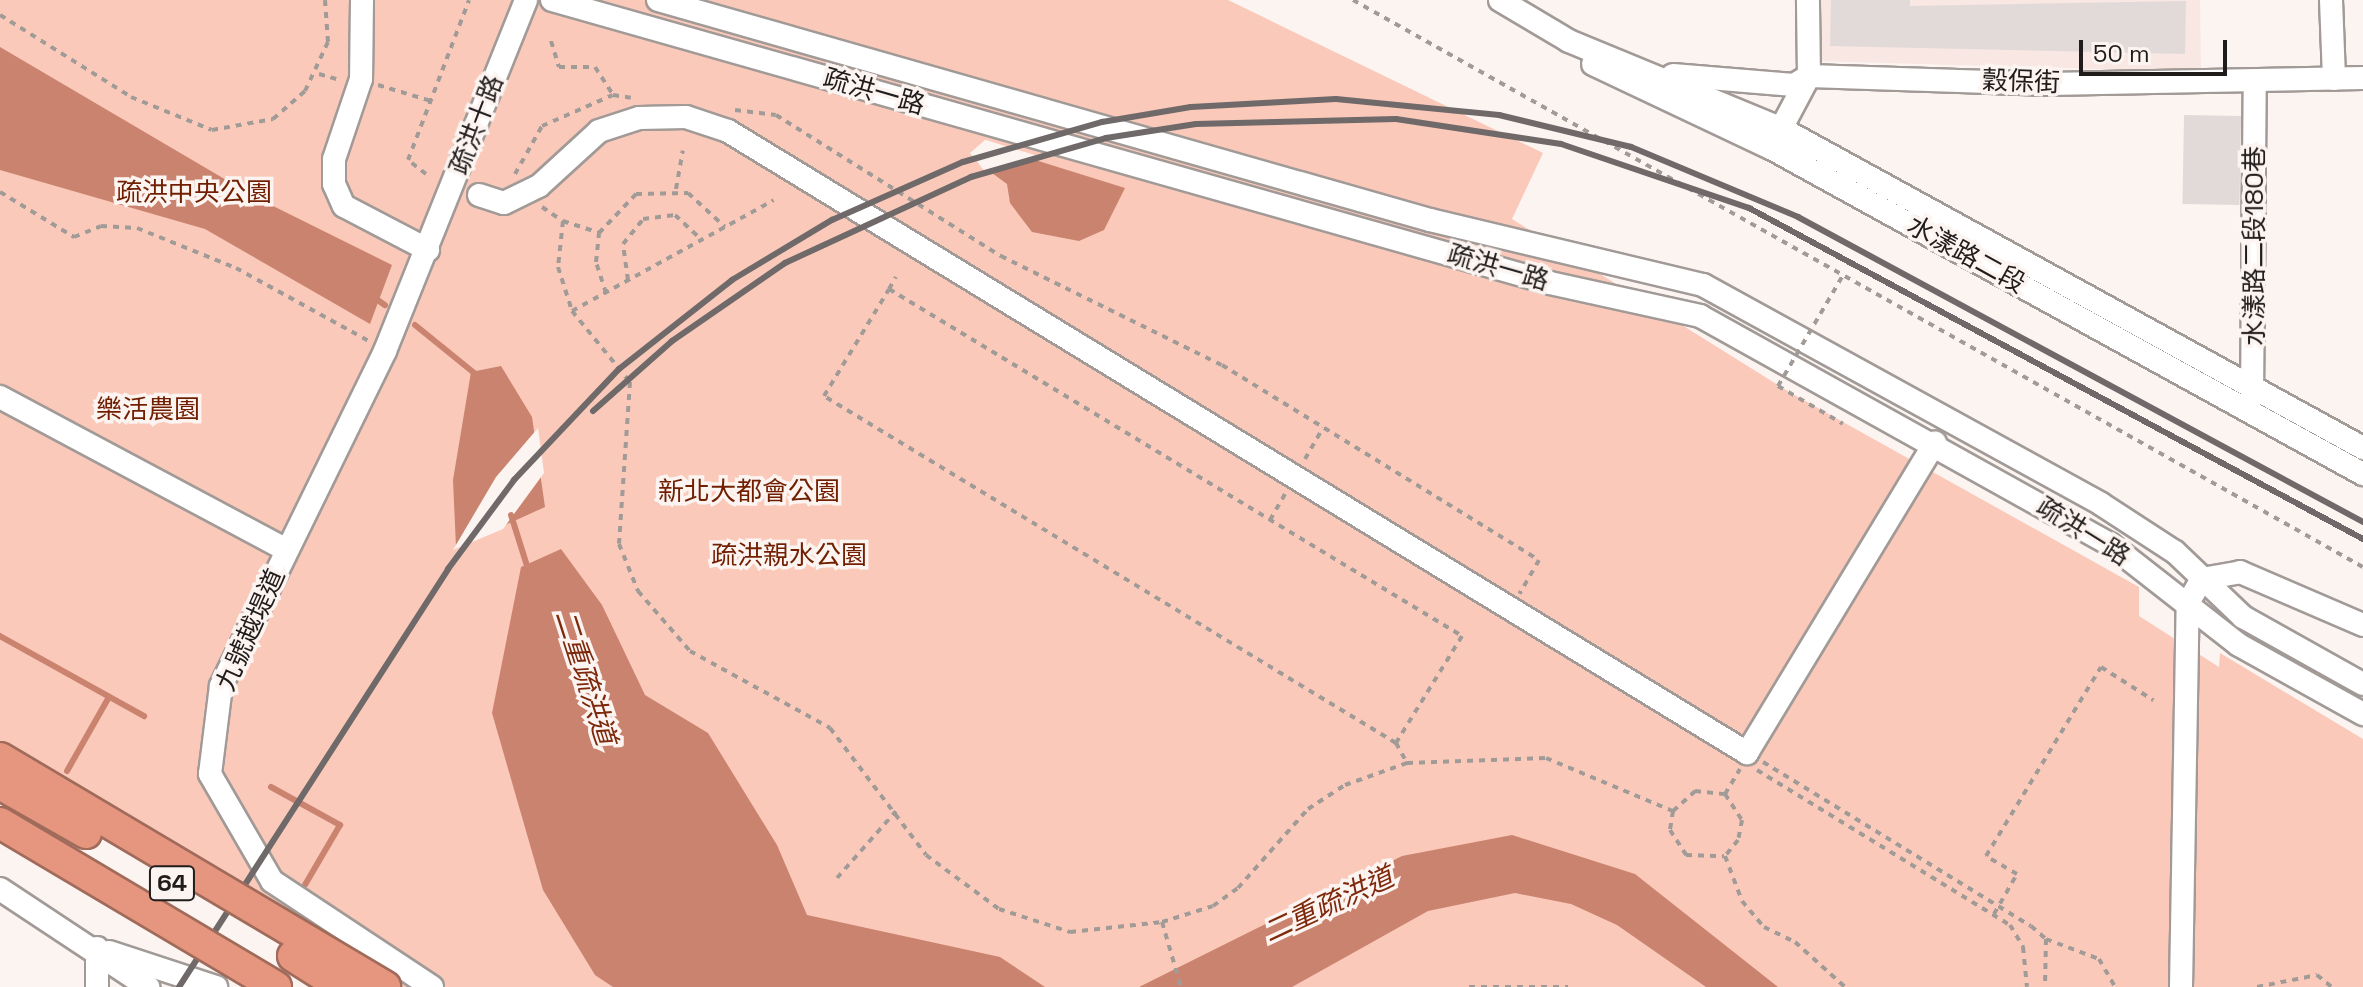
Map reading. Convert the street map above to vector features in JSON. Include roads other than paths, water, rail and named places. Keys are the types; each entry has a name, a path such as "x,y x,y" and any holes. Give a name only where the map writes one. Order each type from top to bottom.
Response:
{"highway":[{"path":"0,758 385,987"},
{"name":"64","path":"0,784 342,987"},
{"name":"64","path":"0,823 276,987"}],"street":[{"path":"362,0 361,79 334,159 334,184 344,206 428,250"},
{"name":"疏洪十路","path":"428,250 526,0"},
{"name":"疏洪一路","path":"552,0 1550,283 1700,316 1935,442 2111,545 2239,645 2363,714"},
{"name":"疏洪一路","path":"658,0 1430,220 1703,285 2101,504 2202,579 2243,617 2363,684"},
{"name":"水漾路二段","path":"1500,0 1569,41 1654,73 2252,398 2363,448"},
{"path":"1776,138 1809,76 1808,0"},
{"path":"2331,0 2334,79"},
{"name":"水漾路二段","path":"1569,41 1589,62 1776,138"},
{"name":"穀保街","path":"1654,73 1794,85 1809,76 2255,83 2363,78"},
{"name":"水漾路二段180巷","path":"2252,398 2255,83"},
{"path":"479,195 504,203 539,186 599,131 639,118 686,117 728,131 1747,753 1935,442"},
{"name":"九號越堤道","path":"428,250 385,351 221,686 210,774 272,881 432,987"},
{"path":"0,397 286,550"},
{"name":"水漾路二段","path":"2252,398 2280,427 2363,474"},
{"path":"2280,427 2363,489"},
{"path":"2181,987 2188,603 2202,579 2240,572 2363,625"},
{"path":"0,889 97,948 148,987"},
{"path":"97,948 97,987"},
{"path":"97,948 216,987"}],"water":[{"path":"0,47 257,198 392,265 370,324 205,229 0,170"},
{"path":"984,144 1125,188 1104,230 1079,241 1032,232 1010,203 1007,184 977,162"},
{"path":"501,366 532,417 545,507 456,547 453,480 471,372"},
{"path":"561,549 602,605 645,695 708,733 777,845 807,915 1000,957 1045,987 613,987 595,975 543,890 492,713 521,567"},
{"path":"1512,835 1635,874 1778,987 1706,987 1617,925 1571,904 1515,893 1428,911 1292,987 1139,987 1402,856"}],"waterway":[{"name":"二重疏洪道","path":"372,296 385,305"},
{"name":"二重疏洪道","path":"415,325 478,376"},
{"name":"二重疏洪道","path":"511,515 528,569"},
{"path":"0,636 144,716"},
{"path":"67,771 109,697"},
{"path":"271,787 340,825 305,885"}],"railway":[{"path":"179,987 448,569 514,480 619,369 732,280 832,220 963,162 1102,122 1191,107 1336,99 1499,115 1631,147 1798,217 2363,522"},
{"path":"593,411 672,341 785,263 971,177 1106,138 1196,124 1396,119 1561,144 1749,208 2363,539"}],"park label":[{"name":"疏洪中央公園","path":"194,193"},
{"name":"樂活農園","path":"148,410"},
{"name":"新北大都會公園","path":"749,492"},
{"name":"疏洪親水公園","path":"789,556"}]}
